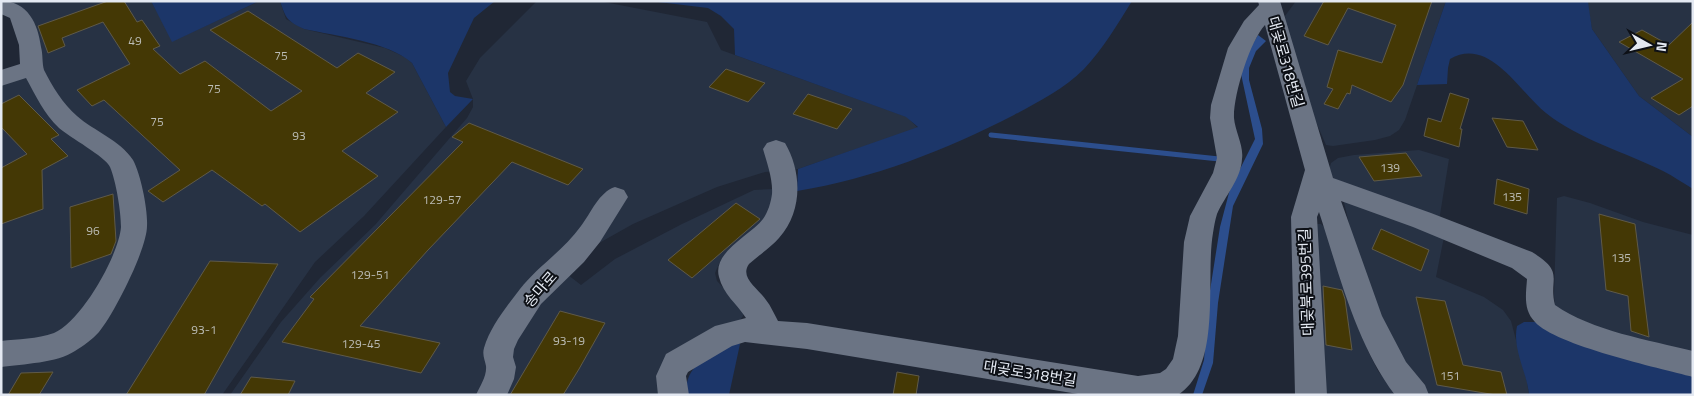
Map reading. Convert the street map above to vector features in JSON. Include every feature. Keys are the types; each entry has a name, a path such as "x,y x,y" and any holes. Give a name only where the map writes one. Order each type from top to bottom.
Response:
{"street":[{"name":"대곶로318번길","path":"1269,4 1319,177 1368,317 1395,371 1414,395"},
{"name":"대곶로318번길","path":"674,395 671,376 677,363 725,335 745,330 769,332 1138,390 1166,391 1177,379 1187,363 1193,336 1198,242 1203,216 1226,173 1230,158 1222,118 1228,87 1239,48 1252,26 1269,4"},
{"path":"1,6 14,11 20,16 30,45 32,68 53,106 68,122 117,157 123,166 130,196 134,227 130,247 98,310 87,325 63,343 35,350 1,354"},
{"path":"1,78 32,68"},
{"path":"769,332 756,308 738,288 732,276 732,266 737,258 770,231 780,215 785,195 784,181 776,150"},
{"path":"1319,177 1522,260 1535,268 1541,277 1539,304 1545,314 1556,322 1586,333 1693,364"},
{"name":"대곶북로395번길","path":"1311,395 1304,217 1319,177"},
{"name":"송마로","path":"492,395 499,379 501,367 498,356 499,348 508,331 531,296 574,254 590,235 616,197"}],"shaded area":[{"path":"3,1 151,1 173,41 259,1 280,1 286,19 304,29 385,48 405,57 412,63 446,127 364,216 315,262 222,395 1,395 1,360 58,351 138,248 134,164 131,157 126,151 77,119 55,94"},
{"path":"151,1 259,1 172,42"},
{"path":"280,1 495,1 474,18 448,73 450,92 455,96 473,99 446,127 412,63 390,50 376,45 304,29 288,19"},
{"path":"537,1 599,1 707,22 721,50 907,117 918,128 798,169 765,172 717,187 633,224 592,247 563,271 581,285 615,259 682,224 754,190 775,189 771,214 726,256 719,264 715,273 717,281 743,308 743,316 738,323 720,330 666,395 230,395 281,322 320,278 375,225 467,118 473,107 473,99 466,81 480,58"},
{"path":"650,1 1132,1 1104,45 1084,69 1068,83 1041,100 988,128 908,162 853,179 797,191 798,169 918,127 906,117 735,55 734,29 721,16 708,8"},
{"path":"1296,1 1446,1 1405,120 1399,130 1390,136 1375,140 1333,146 1326,145 1313,115 1286,26 1285,16"},
{"path":"1446,1 1588,2 1592,29 1639,96 1693,137 1693,189 1663,171 1573,131 1546,113 1503,70 1491,61 1478,55 1465,54 1450,59 1447,84 1417,85"},
{"path":"1587,1 1693,1 1693,137 1639,96 1592,29"},
{"path":"1258,35 1266,41 1256,51 1249,68 1249,80 1262,129 1263,144 1233,206 1218,303 1213,363 1202,395 1193,395 1204,360 1209,297 1220,227 1230,189 1255,139 1241,74 1245,57"},
{"path":"25,74 114,167 124,235 114,264 66,332 1,345 1,81"},
{"path":"1419,150 1449,159 1439,221 1339,183 1331,176 1329,170 1331,163 1338,158"},
{"path":"1564,196 1643,222 1693,235 1693,370 1557,329 1554,295 1557,198"},
{"path":"1343,198 1444,237 1436,277 1484,297 1503,310 1511,321 1529,395 1425,395 1388,340 1353,241"},
{"path":"1315,224 1321,224 1326,229 1368,351 1378,371 1397,395 1319,395"},
{"path":"1524,322 1535,322 1693,370 1693,395 1529,395 1516,343 1517,326"},
{"path":"737,341 740,344 729,395 687,395 687,384 695,367 710,355"}],"building":[{"path":"108,1 124,1 137,22 142,20 160,46 153,49 180,74 205,61 271,111 302,91 210,30 248,11 337,68 358,53 395,72 366,93 398,112 342,151 378,176 300,232 265,204 262,206 212,170 163,202 148,191 180,170 104,100 92,106 77,90 130,64 103,22 62,38 65,46 48,53 38,26"},
{"path":"1324,1 1432,1 1403,85 1391,102 1352,85 1350,94 1347,93 1338,109 1324,104 1333,89 1327,87 1338,50 1382,63 1396,25 1348,8 1328,45 1304,36"},
{"path":"1693,22 1693,106 1679,115 1651,98 1683,79 1619,42 1642,30 1669,45"},
{"path":"726,69 765,83 748,102 709,87"},
{"path":"1450,93 1469,99 1460,129 1462,129 1459,147 1424,136 1428,118 1441,122"},
{"path":"808,94 852,109 837,129 793,114"},
{"path":"19,95 59,135 51,139 68,156 42,170 43,209 1,224 1,168 27,154 1,127 1,104"},
{"path":"1492,118 1523,121 1538,150 1507,147"},
{"path":"469,123 583,169 568,185 512,162 428,250 360,326 440,343 421,373 282,342 314,299 310,297 463,142 452,137"},
{"path":"1406,153 1422,176 1374,181 1359,157"},
{"path":"1497,179 1529,189 1527,214 1494,204"},
{"path":"113,194 116,241 111,254 71,268 70,207"},
{"path":"736,203 760,219 692,278 668,260"},
{"path":"1599,214 1635,224 1649,337 1631,331 1628,296 1606,290"},
{"path":"1381,229 1429,250 1421,271 1372,249"},
{"path":"210,261 278,264 204,395 126,395"},
{"path":"1323,286 1342,290 1352,350 1326,345"},
{"path":"1416,297 1445,301 1463,365 1501,372 1507,395 1496,395 1437,385"},
{"path":"560,311 605,323 563,395 510,395"},
{"path":"53,372 39,395 8,395 21,373"},
{"path":"897,372 919,376 916,395 893,395"},
{"path":"251,377 295,381 288,395 240,395"}],"waterway":[{"path":"991,135 1219,159"}]}
